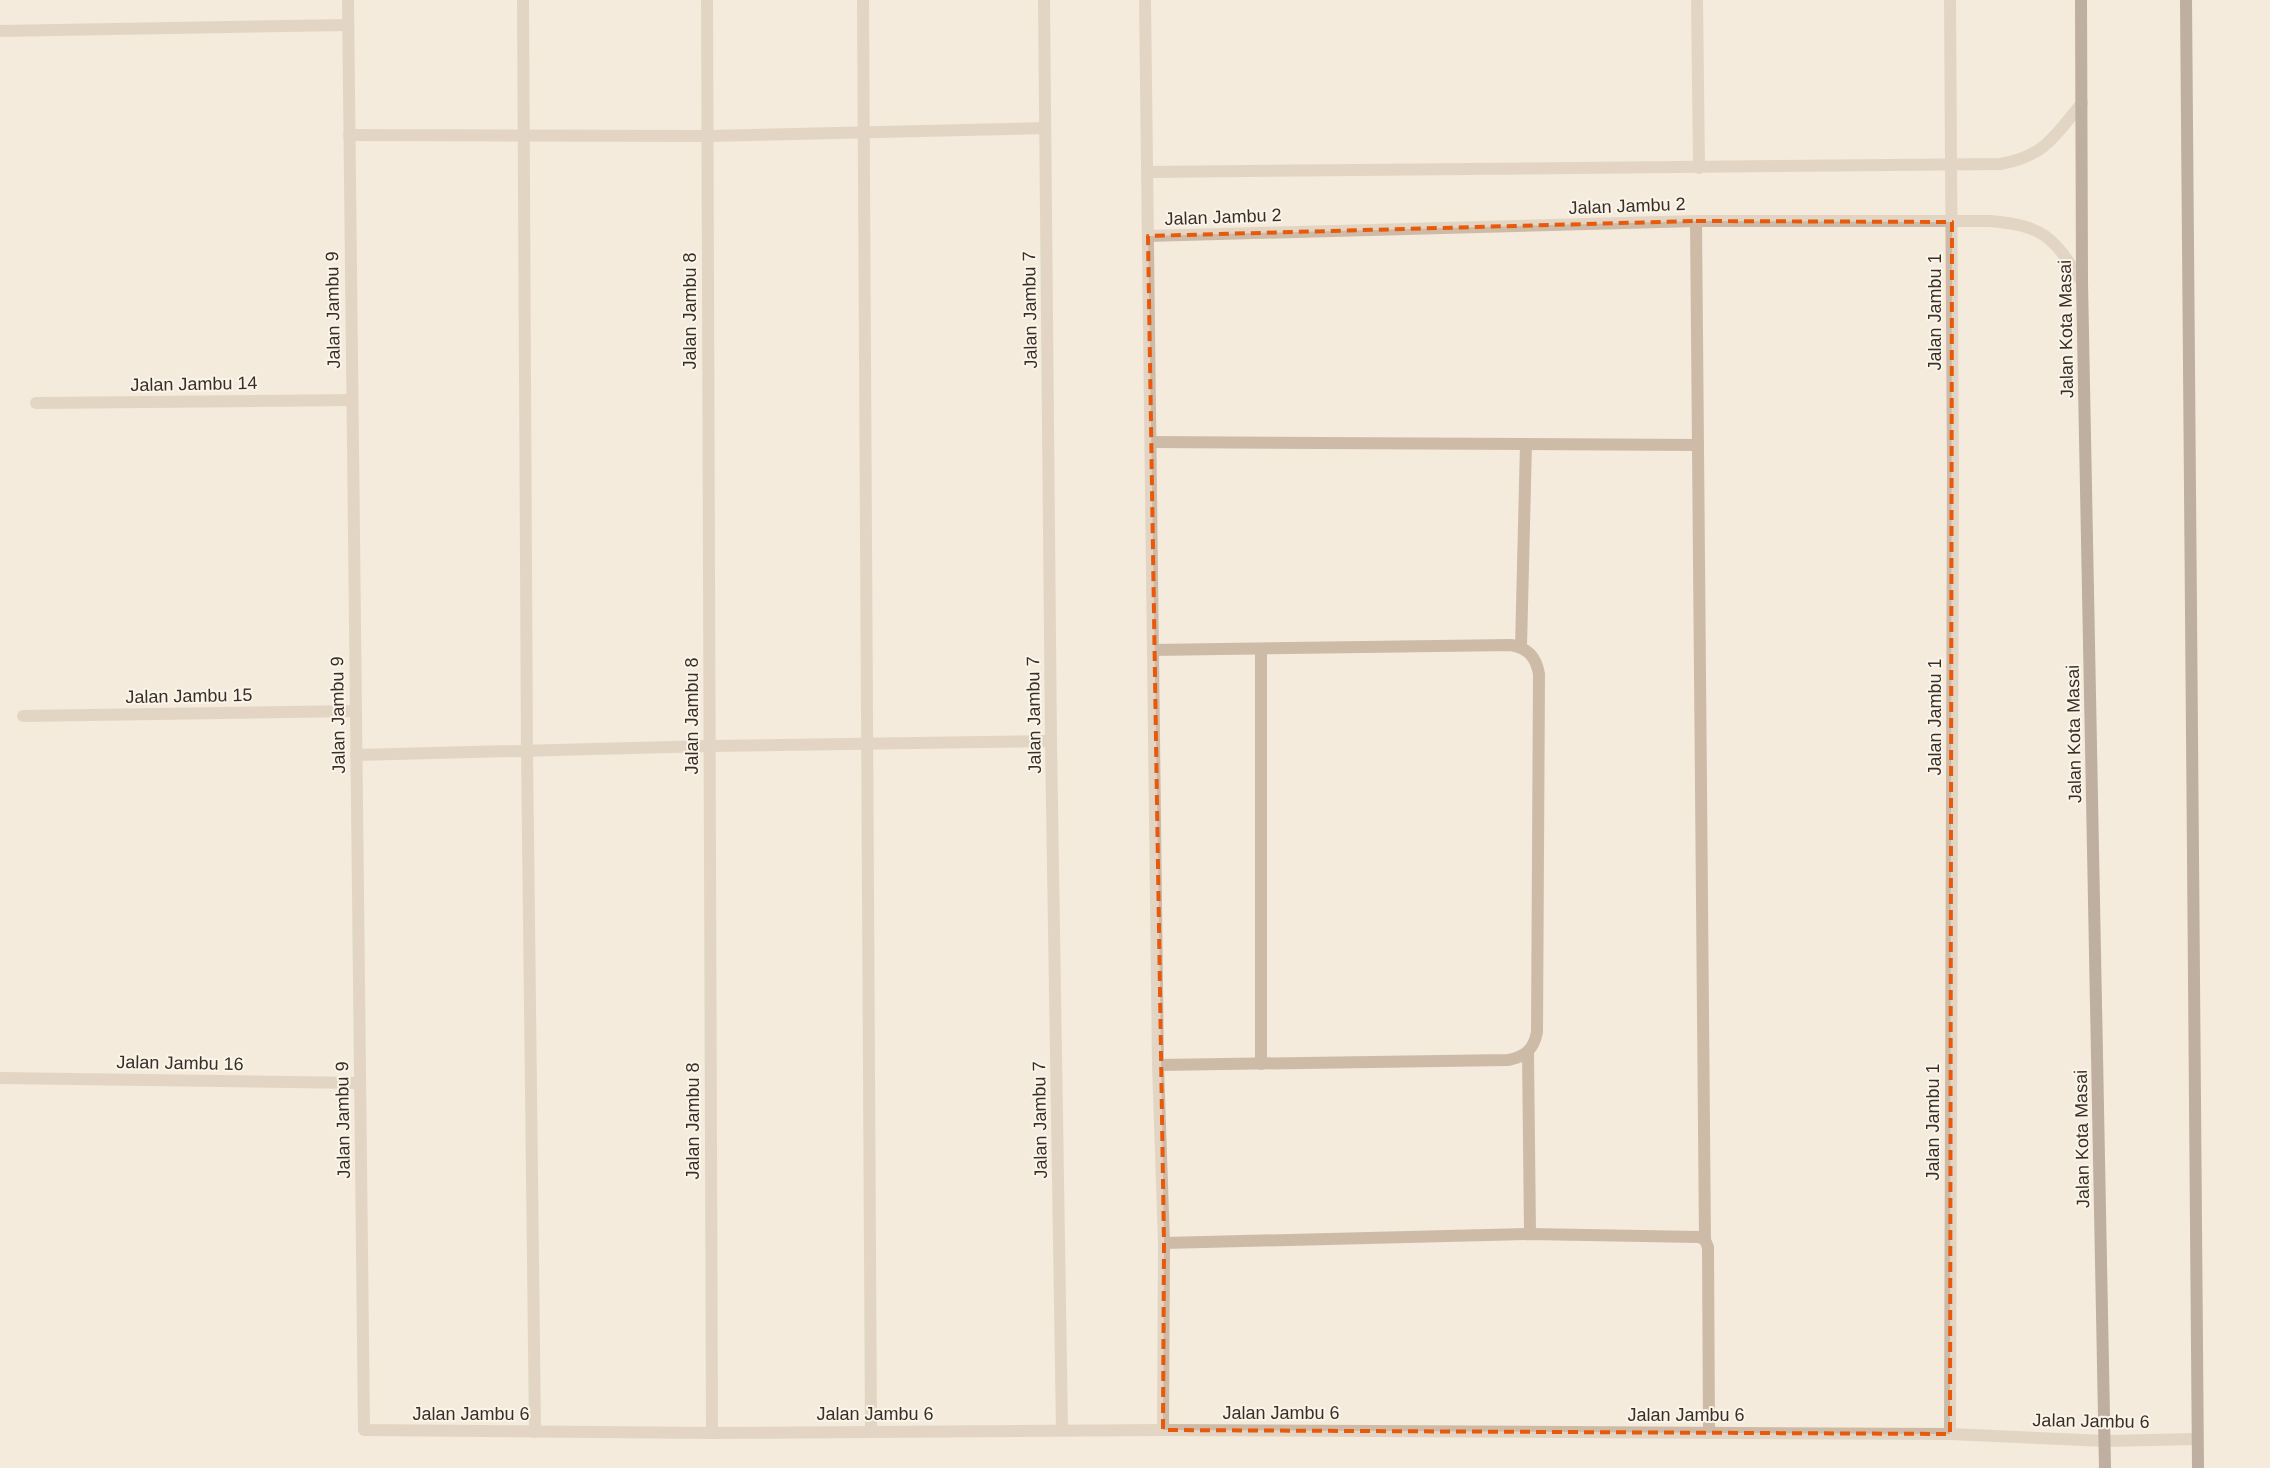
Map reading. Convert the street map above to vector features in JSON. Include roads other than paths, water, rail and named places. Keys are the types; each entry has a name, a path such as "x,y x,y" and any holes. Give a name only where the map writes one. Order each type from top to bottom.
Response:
{"main road":[{"name":"Jalan Kota Masai","path":"2081,0 2082,282 2105,1468"},
{"path":"2186,0 2198,1468"}],"street":[{"name":"Jalan Jambu 9","path":"348,0 364,1430"},
{"path":"523,0 527,751 535,1432"},
{"name":"Jalan Jambu 8","path":"707,0 712,1433"},
{"path":"863,0 871,1432"},
{"name":"Jalan Jambu 7","path":"1044,0 1062,1430"},
{"path":"1145,0 1152,442 1158,1065 1164,1243 1163,1430"},
{"path":"1697,0 1699,168"},
{"name":"Jalan Jambu 1","path":"1950,0 1953,474 1950,1434"},
{"path":"0,32 348,25"},
{"name":"Jalan Jambu 2","path":"1148,172 1950,166 2020,161 2048,145 2082,103"},
{"path":"349,135 707,136 1045,128"},
{"path":"1696,221 1705,1240 1708,1247 1709,1433"},
{"name":"Jalan Jambu 2","path":"1148,236 1696,221 2006,222 2041,231 2063,252 2082,282"},
{"name":"Jalan Jambu 14","path":"36,403 352,400"},
{"path":"1152,442 1698,445"},
{"path":"1521,647 1526,444"},
{"path":"1153,650 1261,650 1511,645 1521,647 1531,654 1537,663 1539,674 1537,1032 1535,1043 1528,1052 1519,1058 1508,1060 1158,1065"},
{"path":"1260,1064 1261,650"},
{"name":"Jalan Jambu 15","path":"23,716 355,711"},
{"path":"356,755 710,746 1052,741"},
{"path":"1528,1052 1530,1234"},
{"name":"Jalan Jambu 16","path":"0,1078 360,1083"},
{"path":"1164,1243 1530,1234 1699,1237 1705,1240"},
{"name":"Jalan Jambu 6","path":"364,1430 712,1433 1163,1430 1950,1434 2105,1441 2197,1438"}]}
